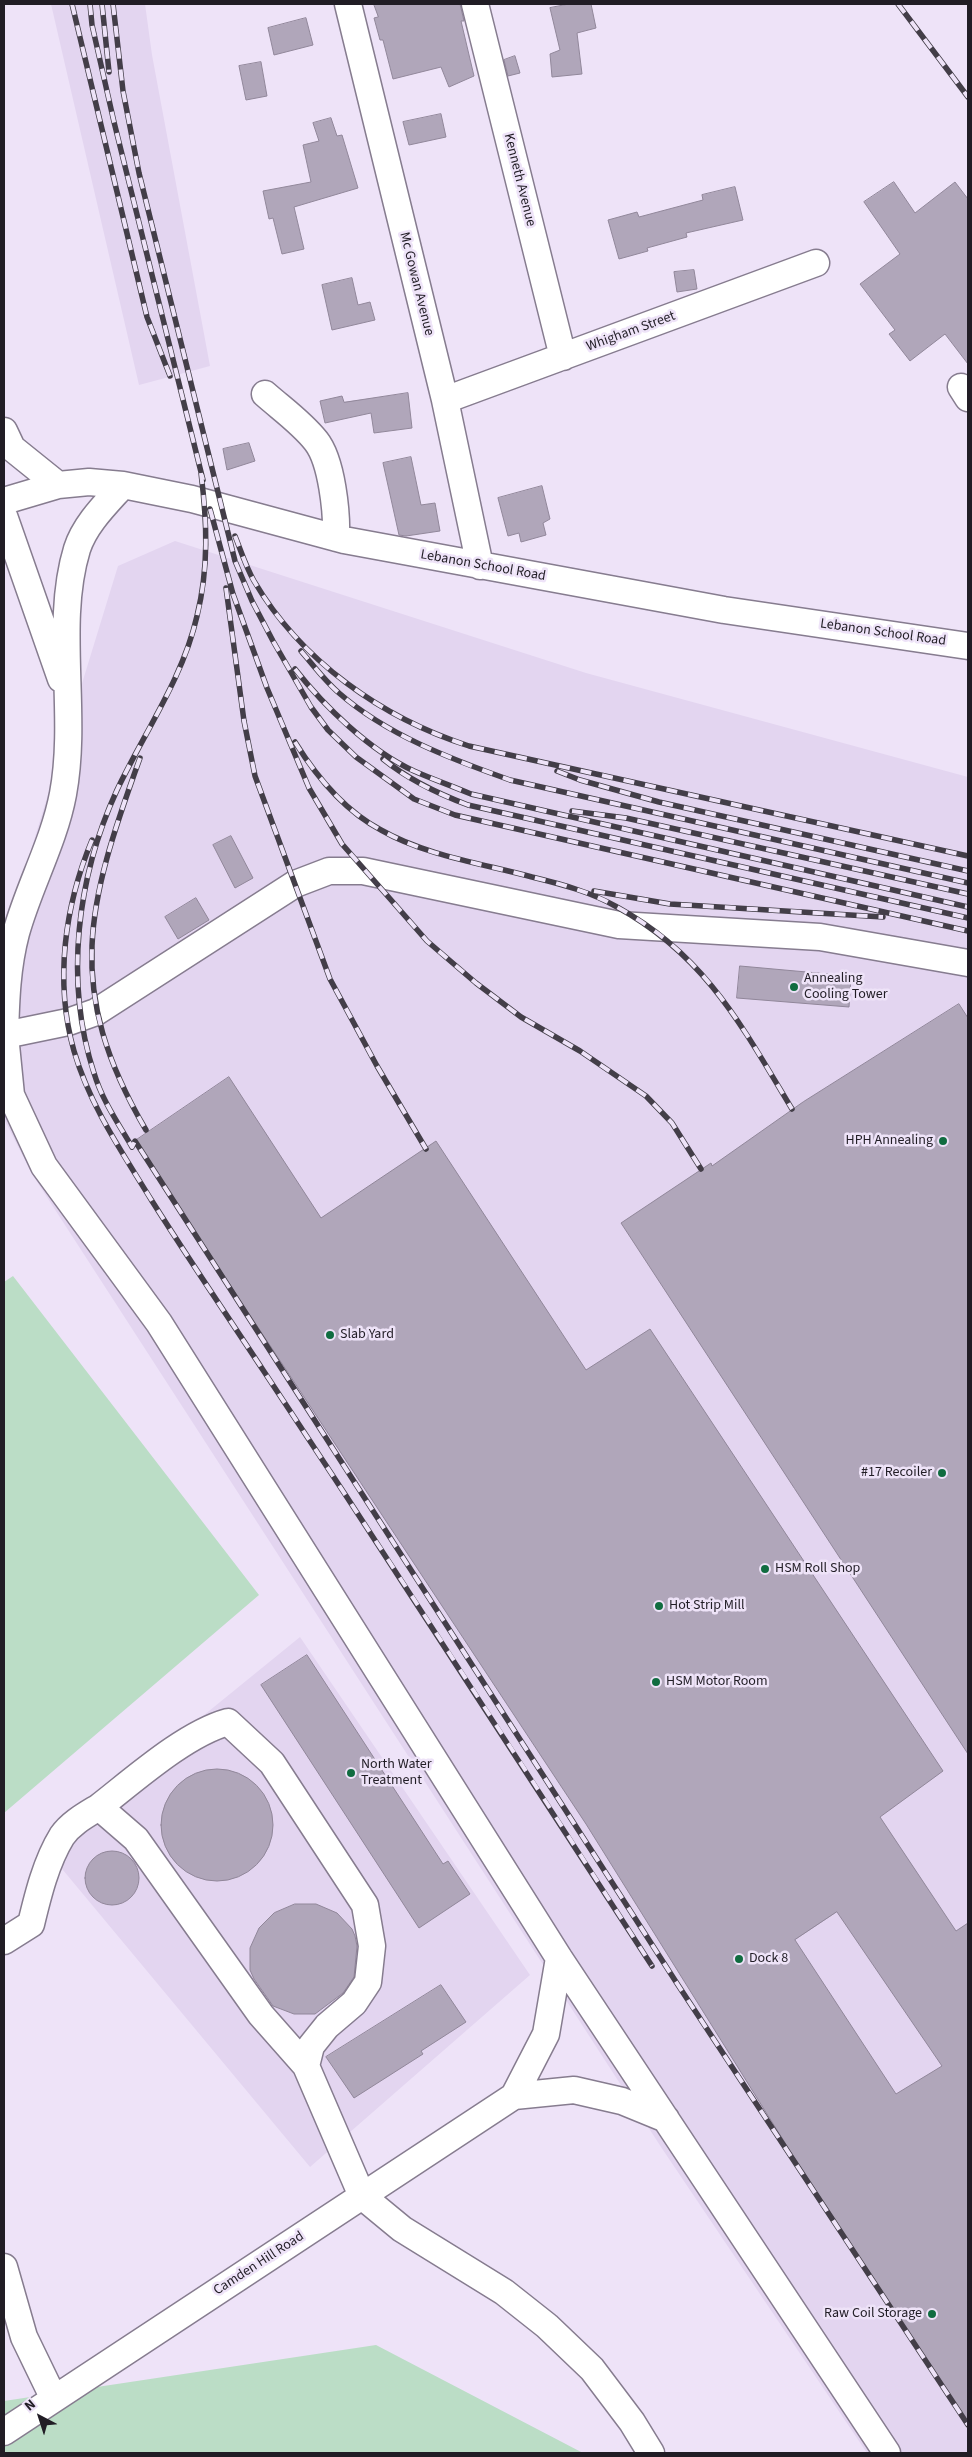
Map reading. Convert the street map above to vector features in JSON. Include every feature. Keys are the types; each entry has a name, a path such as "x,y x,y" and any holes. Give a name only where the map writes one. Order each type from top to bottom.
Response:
{"street":[{"name":"Mc Gowan Avenue","path":"348,4 445,400 480,566"},
{"name":"Kenneth Avenue","path":"475,4 563,357"},
{"name":"Whigham Street","path":"445,400 816,263"},
{"path":"265,394 305,428 318,443 329,474 337,514 336,538"},
{"path":"4,431 12,448 58,484"},
{"name":"Lebanon School Road","path":"4,501 58,484 88,482 123,485 192,499 336,538 480,566 724,610 968,646"},
{"path":"123,485 96,516 78,547 69,590 70,703 63,795 16,933 7,979 5,1034 11,1095 44,1166 159,1322 559,1958 887,2453"},
{"path":"4,516 70,703"},
{"path":"5,1034 68,1022 96,1012 295,884 329,871 364,870 619,925 820,937 968,963"},
{"path":"4,1941 30,1924 39,1888 63,1836 77,1821 208,1728 228,1722 272,1763 365,1905 372,1946 368,1982 354,2003 327,2026 311,2046 306,2066"},
{"path":"99,1807 136,1839 261,2015 306,2066 362,2196 402,2229 504,2292 547,2326 592,2369 632,2422 651,2453"},
{"path":"514,2096 546,2034 559,1958"},
{"path":"514,2096 574,2090 622,2100 666,2119"},
{"name":"Camden Hill Road","path":"4,2432 514,2096"},
{"path":"4,2267 24,2337 54,2399"}],"shaded area":[{"path":"51,4 145,4 152,55 210,366 139,385"},
{"path":"175,541 586,673 968,777 968,2453 867,2453 661,2147 32,1174 5,1121 4,938 118,566"},
{"name":"North Water Treatment","path":"300,1637 530,1975 310,2167 43,1846"}],"green space":[{"path":"13,1276 259,1595 4,1813 4,1282"},
{"path":"376,2345 583,2453 4,2453 4,2401"}],"building":[{"path":"374,4 460,4 464,21 461,21 474,76 449,87 441,67 393,79 383,40 380,40 374,18 378,17"},
{"path":"569,4 591,4 596,28 577,33 582,74 552,77 550,54 560,50 550,8"},
{"path":"306,18 313,45 274,55 268,28"},
{"path":"515,56 520,73 508,76 504,60"},
{"path":"261,62 267,96 246,100 239,66"},
{"path":"441,114 446,137 409,145 403,122"},
{"path":"331,118 337,136 342,135 358,188 294,207 304,249 282,254 273,218 269,219 263,191 311,182 303,145 319,141 313,123"},
{"path":"894,182 915,213 955,182 968,199 968,364 945,334 910,361 889,334 895,330 860,284 900,254 864,202"},
{"path":"735,187 743,220 686,233 687,237 647,248 648,251 619,259 608,220 637,212 639,217 703,200 702,195"},
{"path":"694,270 697,289 677,292 674,272"},
{"path":"352,278 358,305 370,302 375,320 332,330 322,285"},
{"path":"408,393 412,428 374,433 371,413 325,423 320,401 342,396 344,402"},
{"path":"249,443 255,461 227,470 223,449"},
{"path":"411,457 421,505 435,503 440,531 406,536 399,535 383,463"},
{"path":"542,486 550,519 543,523 546,535 521,542 519,533 508,536 498,498"},
{"path":"231,836 253,878 235,888 213,845"},
{"path":"196,898 209,920 178,939 165,917"},
{"name":"Annealing Cooling Tower","path":"740,966 851,976 849,1007 737,998"},
{"path":"959,1004 968,1018 968,1754 621,1223 711,1163 712,1166 803,1102"},
{"path":"229,1077 321,1218 436,1141 586,1370 650,1329 943,1771 880,1817 956,1931 968,1923 968,2423 797,2162 586,1824 135,1141","holes":["837,1912 942,2066 896,2094 795,1940"]},
{"name":"North Water Treatment","path":"307,1655 443,1864 448,1861 470,1894 419,1928 261,1685"},
{"path":"217,1769 238,1774 256,1786 268,1804 273,1825 268,1846 256,1864 238,1876 217,1881 196,1876 178,1864 166,1846 161,1825 166,1804 178,1786 196,1774"},
{"path":"112,1851 122,1853 131,1859 137,1868 139,1878 137,1888 131,1897 122,1903 112,1905 102,1903 93,1897 87,1888 85,1878 87,1868 93,1859 102,1853"},
{"path":"295,1904 316,1904 337,1913 352,1929 357,1946 354,1977 343,1993 315,2014 294,2014 273,2006 250,1970 250,1948 259,1928 274,1913"},
{"path":"441,1985 466,2022 421,2051 423,2054 354,2098 326,2057"}],"railway":[{"path":"72,4 147,317 170,376"},
{"path":"90,4 92,25 114,122 203,480"},
{"path":"102,4 109,72"},
{"path":"113,4 123,91 139,173 235,561 252,601 273,641 311,707 328,730 356,757 414,799 455,815 968,931"},
{"path":"898,4 968,97"},
{"path":"201,473 206,527 204,580 191,639 173,683 117,790 103,823 92,858 84,894 79,930 79,1002 85,1038 97,1083 132,1147 135,1141 678,1985 968,2425"},
{"path":"210,509 233,594 267,688 309,788 342,844 427,941 476,983 521,1017 580,1051 646,1096 672,1123 701,1169"},
{"path":"235,536 251,576 273,610 295,637 346,683 375,703 405,720 437,734 469,746 968,856"},
{"path":"226,588 244,721 255,776 330,979 377,1066 426,1149"},
{"path":"301,651 334,688 358,708 378,721 420,744 510,780 968,883"},
{"path":"295,669 334,712 381,752 414,771 471,794 968,907"},
{"path":"295,742 332,792 355,813 398,839 455,858 586,893 617,907 648,926 698,970 719,995 756,1049 792,1109"},
{"path":"140,758 107,858 97,903 92,946 94,989 103,1033 120,1079 146,1130"},
{"path":"383,759 423,785 468,805 968,918"},
{"path":"557,771 580,780 659,802 968,871"},
{"path":"572,811 626,818 968,894"},
{"path":"92,840 75,891 69,917 64,971 68,1025 74,1051 98,1110 118,1147 179,1244 410,1593 652,1966"},
{"path":"594,891 670,904 883,917"}],"place":[{"name":"Annealing Cooling Tower","path":"794,987"},
{"name":"HPH Annealing","path":"943,1141"},
{"name":"Slab Yard","path":"330,1335"},
{"name":"#17 Recoiler","path":"942,1473"},
{"name":"HSM Roll Shop","path":"765,1569"},
{"name":"Hot Strip Mill","path":"659,1606"},
{"name":"HSM Motor Room","path":"656,1682"},
{"name":"North Water Treatment","path":"351,1773"},
{"name":"Dock 8","path":"739,1959"},
{"name":"Raw Coil Storage","path":"932,2314"}]}
